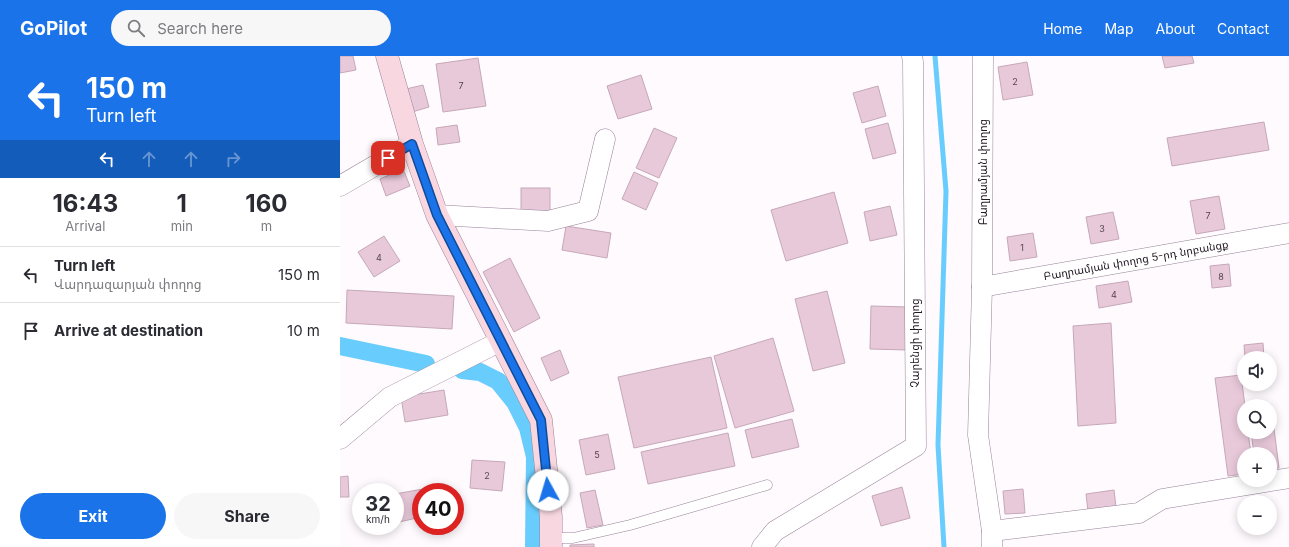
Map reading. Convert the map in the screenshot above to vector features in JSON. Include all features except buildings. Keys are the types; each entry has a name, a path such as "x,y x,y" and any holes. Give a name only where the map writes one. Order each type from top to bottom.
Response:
{"street":[{"path":"387,56 412,144 437,215 541,420 551,518 551,542"},
{"name":"Չարենցի փողոց","path":"762,547 775,531 916,446 912,56"},
{"name":"Բաղրամյան փողոց","path":"983,56 982,287 978,435 992,539"},
{"path":"437,215 548,221 588,211 606,138"},
{"path":"340,186 412,144"},
{"name":"Բաղրամյան փողոց 5-րդ նրբանցք","path":"982,287 1289,233"},
{"path":"340,439 390,397 501,341"},
{"path":"992,539 1139,513 1162,499 1289,478"}],"lane":[{"path":"551,542 630,525 767,485"}],"waterway":[{"path":"935,56 946,191 938,445 944,547"},
{"path":"340,346 426,364"},
{"path":"462,370 480,372 498,381 515,402 528,428 535,457 534,547"}],"route":[{"path":"388,158 412,144 437,215 460,263 541,420 548,490"}]}
